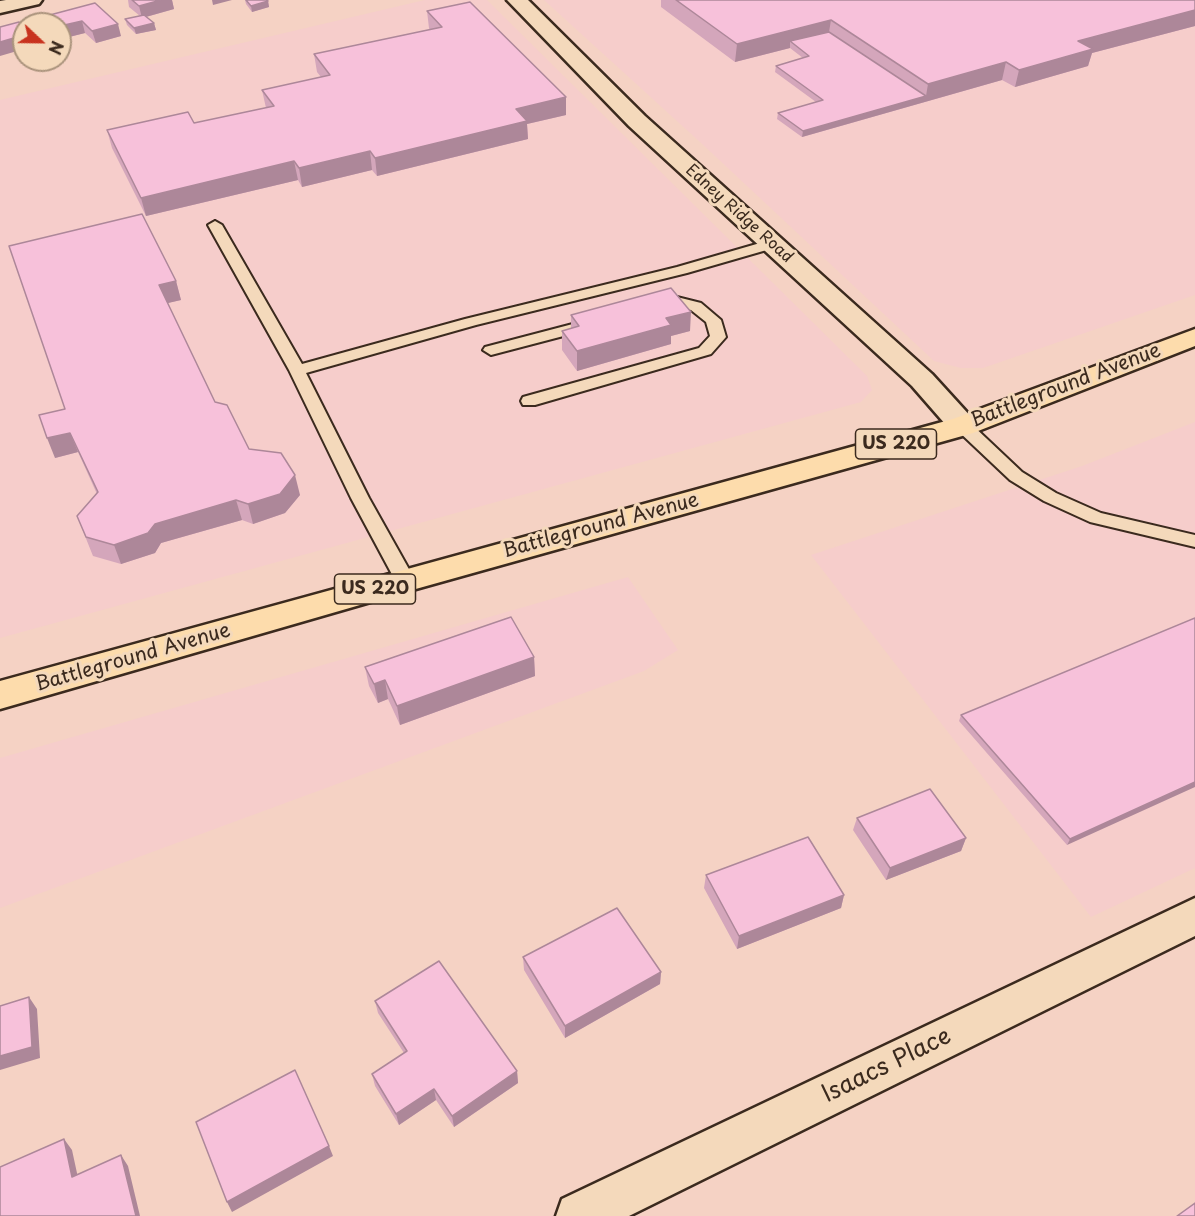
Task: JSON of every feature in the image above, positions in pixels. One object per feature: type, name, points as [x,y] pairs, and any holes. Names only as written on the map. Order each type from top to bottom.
[{"type":"main road","name":"Battleground Avenue","points":[[0,695],[405,580],[963,426],[1195,337]]},
{"type":"street","points":[[0,7],[32,0]]},
{"type":"street","name":"Edney Ridge Road","points":[[517,0],[637,121],[922,380],[963,426]]},
{"type":"street","name":"Isaacs Place","points":[[579,1216],[1195,916]]},
{"type":"lane","points":[[215,225],[297,370],[360,498],[405,580]]},
{"type":"lane","points":[[297,370],[471,322],[682,270],[772,244]]},
{"type":"lane","points":[[529,401],[705,351],[718,337],[713,320],[696,306],[677,302],[642,311]]},
{"type":"lane","points":[[491,350],[607,320]]},
{"type":"lane","points":[[963,426],[1016,476],[1050,497],[1096,518],[1195,541]]},
{"type":"shaded area","points":[[425,0],[487,0],[867,376],[872,390],[861,402],[0,638],[0,100]]},
{"type":"shaded area","points":[[544,0],[1195,0],[1195,295],[983,368],[961,368],[934,361]]},
{"type":"shaded area","points":[[1195,422],[1195,868],[1091,917],[811,555],[1082,466]]},
{"type":"shaded area","points":[[628,577],[678,650],[644,671],[0,908],[0,758]]},
{"type":"building","points":[[132,0],[161,0],[139,6]]},
{"type":"building","points":[[246,0],[266,0],[268,1],[251,6]]},
{"type":"building","points":[[676,0],[1195,0],[1195,10],[1078,41],[1093,49],[1019,70],[1006,62],[928,84],[831,20],[737,44]]},
{"type":"building","points":[[470,2],[566,97],[516,109],[527,121],[375,158],[370,151],[299,168],[294,161],[141,198],[107,130],[188,112],[194,123],[274,106],[262,90],[330,75],[314,54],[442,27],[427,11]]},
{"type":"building","points":[[95,3],[118,24],[92,31],[82,21],[72,23],[72,12],[61,12]]},
{"type":"building","points":[[144,15],[154,23],[134,28],[125,19]]},
{"type":"building","points":[[12,24],[12,38],[0,42],[0,27]]},
{"type":"building","points":[[829,32],[926,96],[803,131],[778,113],[823,100],[776,66],[809,56],[790,41]]},
{"type":"building","points":[[142,214],[176,281],[159,285],[215,402],[227,405],[249,449],[281,453],[295,475],[280,494],[248,504],[236,500],[155,524],[148,533],[114,545],[86,537],[77,516],[98,492],[70,433],[47,438],[39,415],[65,409],[9,246]]},
{"type":"building","points":[[671,288],[691,312],[666,318],[671,325],[577,351],[562,331],[579,326],[571,315]]},
{"type":"building","points":[[511,617],[534,657],[397,706],[385,680],[374,684],[365,667]]},
{"type":"building","points":[[1195,618],[1195,782],[1070,839],[961,715]]},
{"type":"building","points":[[930,789],[966,838],[890,868],[857,818]]},
{"type":"building","points":[[808,837],[844,895],[739,936],[706,875]]},
{"type":"building","points":[[617,908],[661,972],[565,1026],[523,957]]},
{"type":"building","points":[[439,961],[517,1071],[452,1116],[434,1089],[396,1114],[372,1074],[407,1051],[375,1001]]},
{"type":"building","points":[[29,997],[32,1047],[0,1056],[0,1006]]},
{"type":"building","points":[[295,1070],[329,1146],[227,1202],[196,1122]]},
{"type":"building","points":[[64,1139],[72,1177],[121,1155],[136,1216],[0,1216],[0,1167]]},
{"type":"building","points":[[1195,1203],[1195,1216],[1177,1216]]}]
